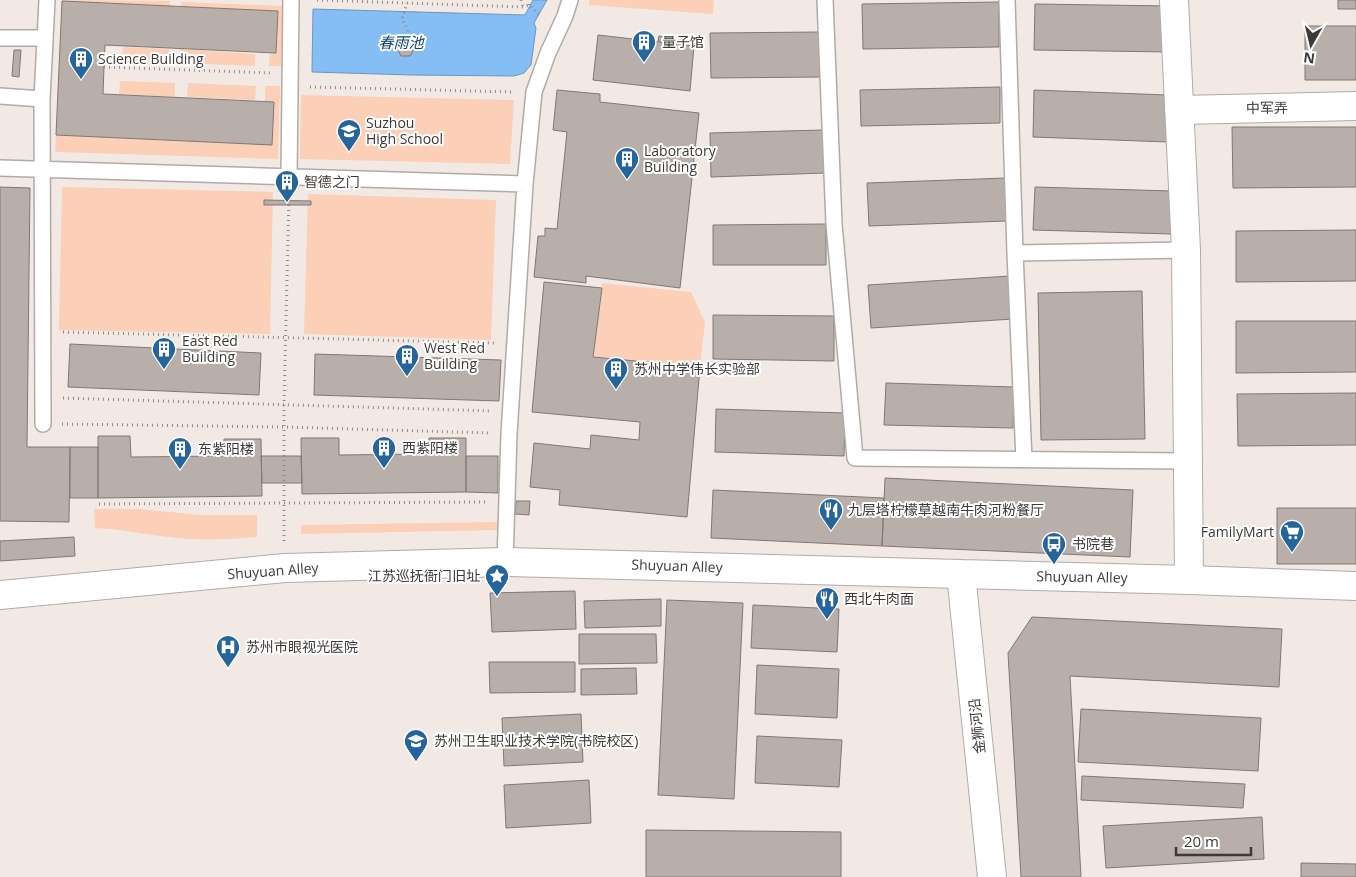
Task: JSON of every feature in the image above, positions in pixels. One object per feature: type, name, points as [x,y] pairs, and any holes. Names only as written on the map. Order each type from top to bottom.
[{"type":"main road","points":[[1174,0],[1186,250],[1189,580]]},
{"type":"main road","name":"中军弄","points":[[1179,110],[1356,106]]},
{"type":"main road","name":"Shuyuan Alley","points":[[0,595],[285,568],[505,562],[1356,586]]},
{"type":"main road","name":"金狮河沿","points":[[961,574],[992,877]]},
{"type":"lane","points":[[43,424],[42,99],[47,0]]},
{"type":"lane","points":[[289,177],[291,0]]},
{"type":"lane","points":[[505,562],[508,434],[525,184],[534,92],[570,0]]},
{"type":"lane","points":[[825,0],[834,224],[855,458],[1188,461]]},
{"type":"lane","points":[[1007,0],[1024,460]]},
{"type":"lane","points":[[0,38],[45,38]]},
{"type":"lane","points":[[0,96],[42,99]]},
{"type":"lane","points":[[0,168],[525,184]]},
{"type":"lane","points":[[1015,253],[1186,250]]},
{"type":"path","points":[[317,0],[529,6]]},
{"type":"path","points":[[521,0],[522,7]]},
{"type":"path","points":[[529,0],[529,6],[540,16]]},
{"type":"path","points":[[406,41],[408,30],[402,19],[407,3]]},
{"type":"path","points":[[104,67],[290,80],[534,92]]},
{"type":"path","points":[[285,568],[284,404],[289,177]]},
{"type":"path","points":[[43,331],[514,344]]},
{"type":"path","points":[[43,398],[510,412]]},
{"type":"path","points":[[43,424],[284,427],[508,434]]},
{"type":"path","points":[[99,504],[506,502]]},
{"type":"shaded area","points":[[589,0],[714,0],[713,14],[589,5]]},
{"type":"shaded area","points":[[62,1],[170,1],[170,6]]},
{"type":"shaded area","points":[[181,2],[283,6],[281,66],[269,66],[270,53],[276,53],[278,11],[181,6]]},
{"type":"shaded area","points":[[123,47],[169,49],[169,62],[122,61]]},
{"type":"shaded area","points":[[180,49],[255,54],[255,66],[180,63]]},
{"type":"shaded area","points":[[120,81],[175,83],[175,97],[119,94]]},
{"type":"shaded area","points":[[188,83],[256,86],[255,100],[187,97]]},
{"type":"shaded area","points":[[265,86],[280,86],[278,159],[55,152],[56,135],[272,144],[274,102],[265,101]]},
{"type":"shaded area","points":[[301,95],[514,100],[510,164],[300,159]]},
{"type":"shaded area","points":[[62,187],[273,192],[270,334],[59,330]]},
{"type":"shaded area","points":[[308,194],[496,200],[491,340],[304,334]]},
{"type":"shaded area","points":[[602,283],[691,292],[705,322],[700,367],[593,357]]},
{"type":"shaded area","points":[[94,509],[140,509],[200,515],[257,515],[257,537],[188,539],[95,528]]},
{"type":"shaded area","points":[[497,522],[497,530],[301,534],[301,525]]},
{"type":"water","name":"春雨池","points":[[533,0],[547,0],[534,23],[536,28],[531,65],[524,73],[514,76],[312,72],[313,9],[525,15]]},
{"type":"building","points":[[1338,0],[1356,0],[1356,9],[1338,9]]},
{"type":"building","name":"Science Building","points":[[62,1],[278,11],[276,53],[105,45],[104,67],[103,94],[274,102],[272,145],[56,135]]},
{"type":"building","points":[[999,2],[999,47],[863,49],[862,4]]},
{"type":"building","points":[[1035,4],[1170,6],[1170,52],[1034,50]]},
{"type":"building","points":[[1305,26],[1356,26],[1356,80],[1305,80]]},
{"type":"building","points":[[821,32],[822,77],[711,78],[710,33]]},
{"type":"building","name":"量子馆","points":[[598,35],[694,46],[690,91],[593,80]]},
{"type":"building","points":[[659,36],[687,40],[686,44],[658,41]]},
{"type":"building","points":[[402,41],[410,41],[414,49],[410,56],[401,56],[397,48]]},
{"type":"building","points":[[14,50],[21,50],[19,77],[12,76]]},
{"type":"building","points":[[1000,87],[1000,123],[861,126],[860,90]]},
{"type":"building","name":"Laboratory Building","points":[[557,90],[600,94],[600,102],[699,113],[680,288],[586,276],[586,283],[534,277],[538,236],[545,236],[545,228],[557,229],[567,132],[553,130]]},
{"type":"building","points":[[1034,90],[1168,95],[1167,142],[1033,137]]},
{"type":"building","points":[[1232,127],[1356,127],[1356,187],[1233,188]]},
{"type":"building","points":[[823,130],[825,173],[711,177],[710,133]]},
{"type":"building","points":[[1006,178],[1007,221],[869,226],[867,183]]},
{"type":"building","points":[[0,187],[30,188],[27,447],[70,447],[69,522],[0,521]]},
{"type":"building","points":[[1035,187],[1172,191],[1171,234],[1033,230]]},
{"type":"building","name":"智德之门","points":[[264,200],[311,201],[311,205],[264,205]]},
{"type":"building","points":[[826,224],[826,265],[713,265],[713,225]]},
{"type":"building","points":[[1356,230],[1356,281],[1236,282],[1236,231]]},
{"type":"building","points":[[1010,276],[1013,319],[871,328],[868,285]]},
{"type":"building","name":"苏州中学伟长实验部","points":[[544,282],[602,288],[593,357],[700,367],[687,517],[559,505],[560,490],[530,487],[534,443],[590,449],[591,435],[639,440],[640,422],[532,412]]},
{"type":"building","points":[[1142,291],[1145,439],[1041,440],[1038,293]]},
{"type":"building","points":[[713,315],[834,316],[834,361],[713,359]]},
{"type":"building","points":[[1236,321],[1356,321],[1356,372],[1236,373]]},
{"type":"building","name":"East Red Building","points":[[70,344],[261,353],[259,395],[68,387]]},
{"type":"building","name":"West Red Building","points":[[315,354],[501,360],[499,401],[314,395]]},
{"type":"building","points":[[886,383],[1014,387],[1013,428],[884,425]]},
{"type":"building","points":[[1356,393],[1356,445],[1238,446],[1237,394]]},
{"type":"building","points":[[716,409],[845,413],[844,456],[715,452]]},
{"type":"building","name":"东紫阳楼","points":[[98,436],[130,436],[131,457],[224,456],[224,439],[261,439],[262,496],[98,498]]},
{"type":"building","name":"西紫阳楼","points":[[301,438],[339,438],[339,455],[429,454],[429,438],[466,438],[466,492],[302,494]]},
{"type":"building","points":[[70,447],[98,447],[98,498],[70,498]]},
{"type":"building","points":[[261,456],[301,456],[302,483],[262,483]]},
{"type":"building","points":[[466,456],[498,456],[498,493],[466,492]]},
{"type":"building","points":[[885,478],[1133,490],[1130,557],[882,546]]},
{"type":"building","points":[[713,490],[884,498],[882,546],[711,538]]},
{"type":"building","points":[[516,501],[530,501],[529,515],[515,514]]},
{"type":"building","points":[[1277,508],[1356,508],[1356,564],[1277,564]]},
{"type":"building","points":[[74,537],[75,556],[0,561],[0,541]]},
{"type":"building","points":[[575,591],[576,629],[492,632],[490,593]]},
{"type":"building","points":[[661,599],[661,626],[585,628],[584,601]]},
{"type":"building","points":[[667,600],[743,603],[734,799],[658,795]]},
{"type":"building","points":[[753,605],[839,609],[837,652],[751,648]]},
{"type":"building","points":[[1032,617],[1282,629],[1279,687],[1070,676],[1081,877],[1021,877],[1008,653]]},
{"type":"building","points":[[579,634],[656,634],[657,663],[579,664]]},
{"type":"building","points":[[489,662],[575,662],[575,692],[490,693]]},
{"type":"building","points":[[757,665],[839,669],[837,718],[755,714]]},
{"type":"building","points":[[636,668],[637,694],[581,695],[581,669]]},
{"type":"building","points":[[1081,709],[1261,718],[1258,771],[1078,762]]},
{"type":"building","points":[[581,714],[583,762],[504,766],[502,718]]},
{"type":"building","points":[[757,736],[842,740],[839,787],[755,783]]},
{"type":"building","points":[[1082,776],[1245,784],[1243,808],[1081,800]]},
{"type":"building","points":[[589,780],[591,823],[506,828],[504,785]]},
{"type":"building","points":[[1262,817],[1264,859],[1106,868],[1103,826]]},
{"type":"building","points":[[646,830],[841,832],[841,877],[646,877]]},
{"type":"building","points":[[1301,863],[1356,864],[1356,877],[1301,877]]},
{"type":"place","name":"量子馆","points":[[644,63]]},
{"type":"place","name":"Science Building","points":[[81,80]]},
{"type":"place","name":"Suzhou High School","points":[[349,152]]},
{"type":"place","name":"Laboratory Building","points":[[627,180]]},
{"type":"place","name":"智德之门","points":[[287,203]]},
{"type":"place","name":"East Red Building","points":[[164,370]]},
{"type":"place","name":"West Red Building","points":[[407,377]]},
{"type":"place","name":"苏州中学伟长实验部","points":[[616,390]]},
{"type":"place","name":"西紫阳楼","points":[[384,469]]},
{"type":"place","name":"东紫阳楼","points":[[180,470]]},
{"type":"place","name":"九层塔柠檬草越南牛肉河粉餐厅","points":[[831,531]]},
{"type":"place","name":"FamilyMart","points":[[1292,553]]},
{"type":"place","name":"书院巷","points":[[1054,565]]},
{"type":"place","name":"江苏巡抚衙门旧址","points":[[497,597]]},
{"type":"place","name":"西北牛肉面","points":[[827,620]]},
{"type":"place","name":"苏州市眼视光医院","points":[[228,668]]},
{"type":"place","name":"苏州卫生职业技术学院(书院校区)","points":[[416,762]]}]
